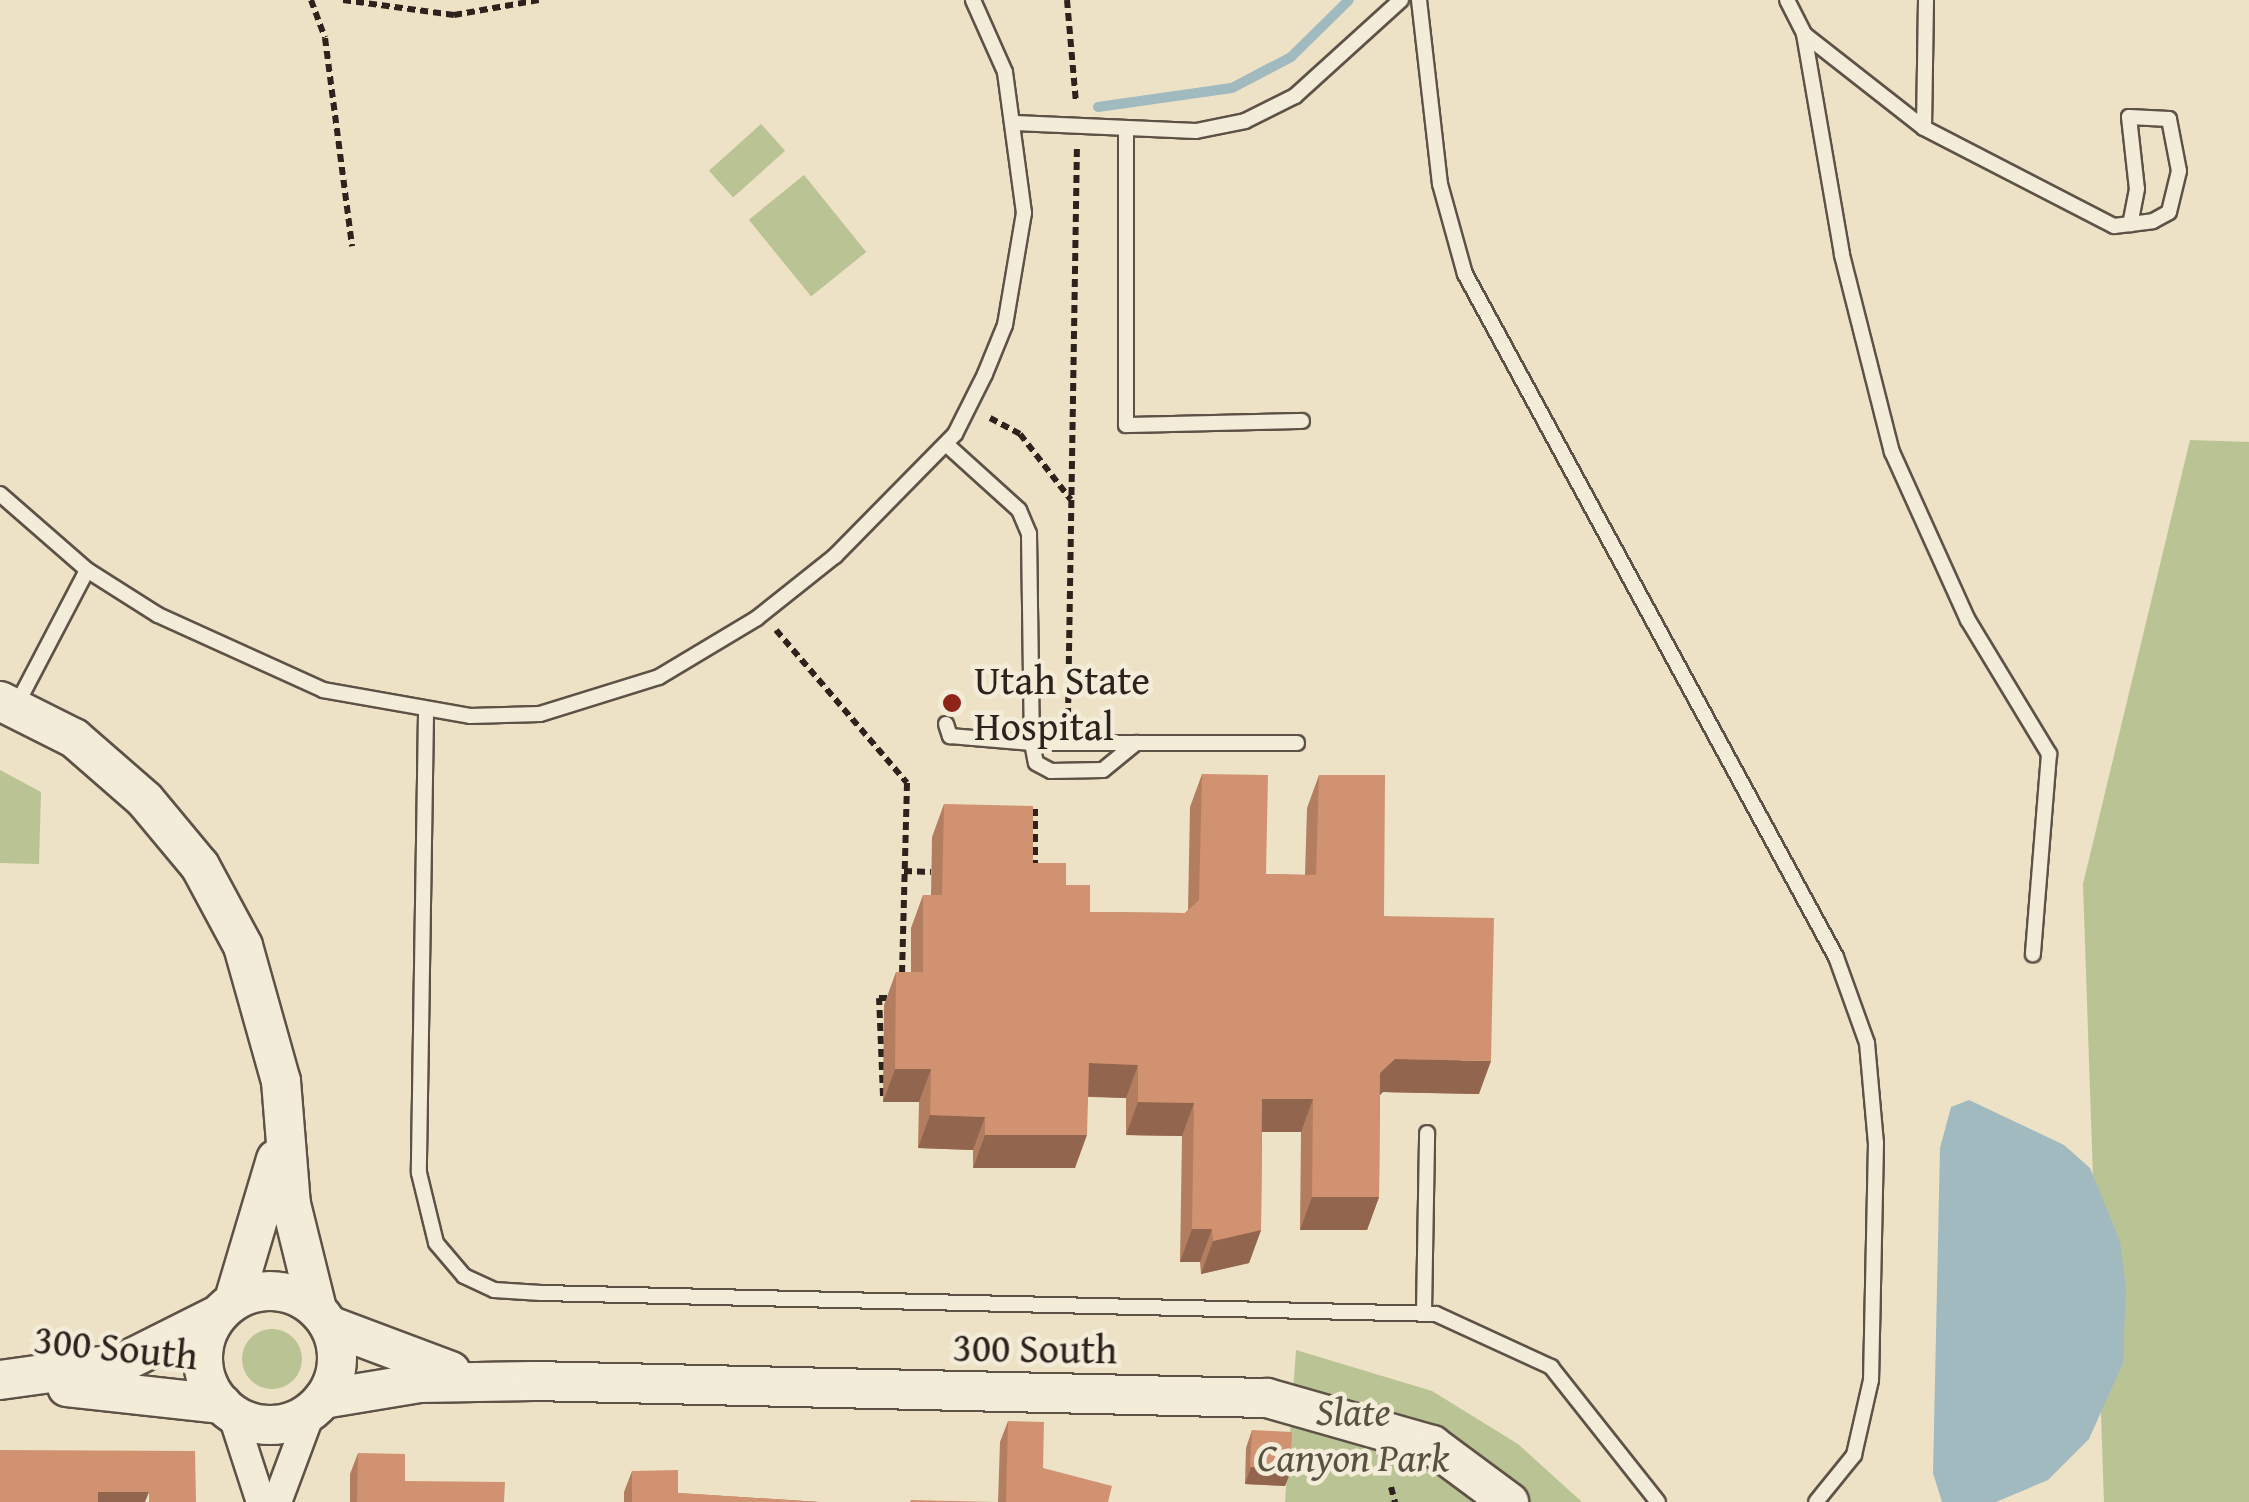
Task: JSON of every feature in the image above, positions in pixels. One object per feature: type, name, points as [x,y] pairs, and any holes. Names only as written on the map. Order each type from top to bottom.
[{"type":"street","points":[[8,704],[74,738],[145,800],[200,866],[243,946],[283,1104],[292,1204],[337,1370],[317,1405],[277,1502]]},
{"type":"street","points":[[261,1502],[227,1409],[202,1356],[261,1232],[283,1104]]},
{"type":"street","points":[[226,1308],[277,1290],[324,1318]]},
{"type":"street","name":"300 South","points":[[0,1380],[122,1363],[226,1308]]},
{"type":"street","name":"300 South","points":[[324,1318],[432,1368],[533,1381]]},
{"type":"street","name":"300 South","points":[[0,1380],[227,1409]]},
{"type":"street","name":"300 South","points":[[317,1405],[420,1383],[533,1381],[1267,1398],[1432,1445],[1509,1502]]},
{"type":"street","points":[[227,1409],[275,1425],[317,1405]]},
{"type":"lane","points":[[0,494],[88,570],[245,661],[426,714],[540,714],[600,700],[658,678],[764,613],[946,444],[1009,306],[1024,213],[1015,122],[973,0]]},
{"type":"lane","points":[[1015,122],[1126,130],[1245,121],[1295,96],[1402,0]]},
{"type":"lane","points":[[1419,0],[1443,199],[1465,274],[1836,958],[1866,1043],[1876,1143],[1871,1380],[1854,1455],[1816,1502]]},
{"type":"lane","points":[[1788,0],[1804,34],[1842,254],[1892,452],[1968,620],[2049,754],[2033,954]]},
{"type":"lane","points":[[1924,128],[1926,0]]},
{"type":"lane","points":[[1804,34],[1924,128],[2035,190],[2114,226],[2130,224],[2169,212],[2177,192],[2169,119],[2149,113],[2129,117],[2137,189],[2130,224]]},
{"type":"lane","points":[[1126,130],[1126,425],[1302,421]]},
{"type":"lane","points":[[946,444],[1020,510],[1029,534],[1032,742],[1036,764],[1079,772],[1104,770],[1136,742]]},
{"type":"lane","points":[[8,704],[88,570]]},
{"type":"lane","points":[[426,714],[419,1173],[436,1243],[464,1276],[494,1290],[540,1293],[1424,1312],[1477,1325],[1551,1368],[1658,1502]]},
{"type":"lane","points":[[946,724],[950,736],[1032,742],[1297,742]]},
{"type":"lane","points":[[1424,1312],[1427,1133]]},
{"type":"path","points":[[311,0],[326,38],[352,246]]},
{"type":"path","points":[[343,0],[454,15],[539,0]]},
{"type":"path","points":[[1067,0],[1077,108]]},
{"type":"path","points":[[1068,716],[1077,138]]},
{"type":"path","points":[[990,418],[1020,434],[1072,500]]},
{"type":"path","points":[[764,613],[907,783],[902,998],[879,998],[884,1096]]},
{"type":"path","points":[[1034,879],[1036,810]]},
{"type":"path","points":[[904,871],[931,872]]},
{"type":"path","points":[[1392,1487],[1395,1502]]},
{"type":"green space","points":[[761,124],[785,151],[733,198],[709,171]]},
{"type":"green space","points":[[804,175],[866,252],[811,297],[749,220]]},
{"type":"green space","points":[[2190,440],[2249,442],[2249,1502],[2104,1502],[2083,884]]},
{"type":"green space","points":[[0,770],[41,792],[39,864],[0,863]]},
{"type":"green space","points":[[272,1329],[293,1338],[302,1359],[293,1380],[272,1389],[251,1380],[242,1359],[251,1338]]},
{"type":"green space","name":"Slate Canyon Park","points":[[1296,1350],[1432,1391],[1518,1444],[1582,1502],[1285,1502]]},
{"type":"water","points":[[1969,1100],[2064,1145],[2090,1168],[2120,1241],[2126,1288],[2123,1363],[2089,1439],[2048,1480],[1996,1502],[1942,1502],[1933,1473],[1940,1148],[1951,1107]]},
{"type":"building","points":[[1202,774],[1268,775],[1266,874],[1316,875],[1319,775],[1385,775],[1384,916],[1494,918],[1491,1061],[1395,1059],[1380,1073],[1379,1197],[1312,1197],[1313,1099],[1262,1099],[1261,1230],[1213,1241],[1212,1229],[1192,1229],[1194,1103],[1138,1102],[1138,1065],[1089,1063],[1087,1135],[985,1135],[985,1117],[930,1115],[931,1069],[895,1069],[896,972],[923,972],[923,895],[942,895],[944,804],[1033,806],[1033,863],[1066,863],[1066,885],[1090,885],[1090,912],[1185,913],[1199,900]]},
{"type":"building","points":[[1008,1421],[1044,1422],[1043,1468],[1112,1486],[1108,1502],[1006,1502]]},
{"type":"building","points":[[1252,1430],[1292,1432],[1290,1469],[1250,1467]]},
{"type":"building","points":[[0,1450],[195,1451],[196,1502],[149,1502],[149,1492],[98,1492],[98,1502],[0,1502]]},
{"type":"building","points":[[358,1453],[405,1454],[405,1481],[505,1482],[504,1502],[357,1502]]},
{"type":"building","points":[[678,1470],[678,1493],[820,1502],[632,1502],[632,1471]]},
{"type":"building","points":[[911,1500],[997,1502],[910,1502]]},
{"type":"waterway","points":[[1098,107],[1232,88],[1291,57],[1349,0]]},
{"type":"place","name":"Utah State Hospital","points":[[952,703]]}]
